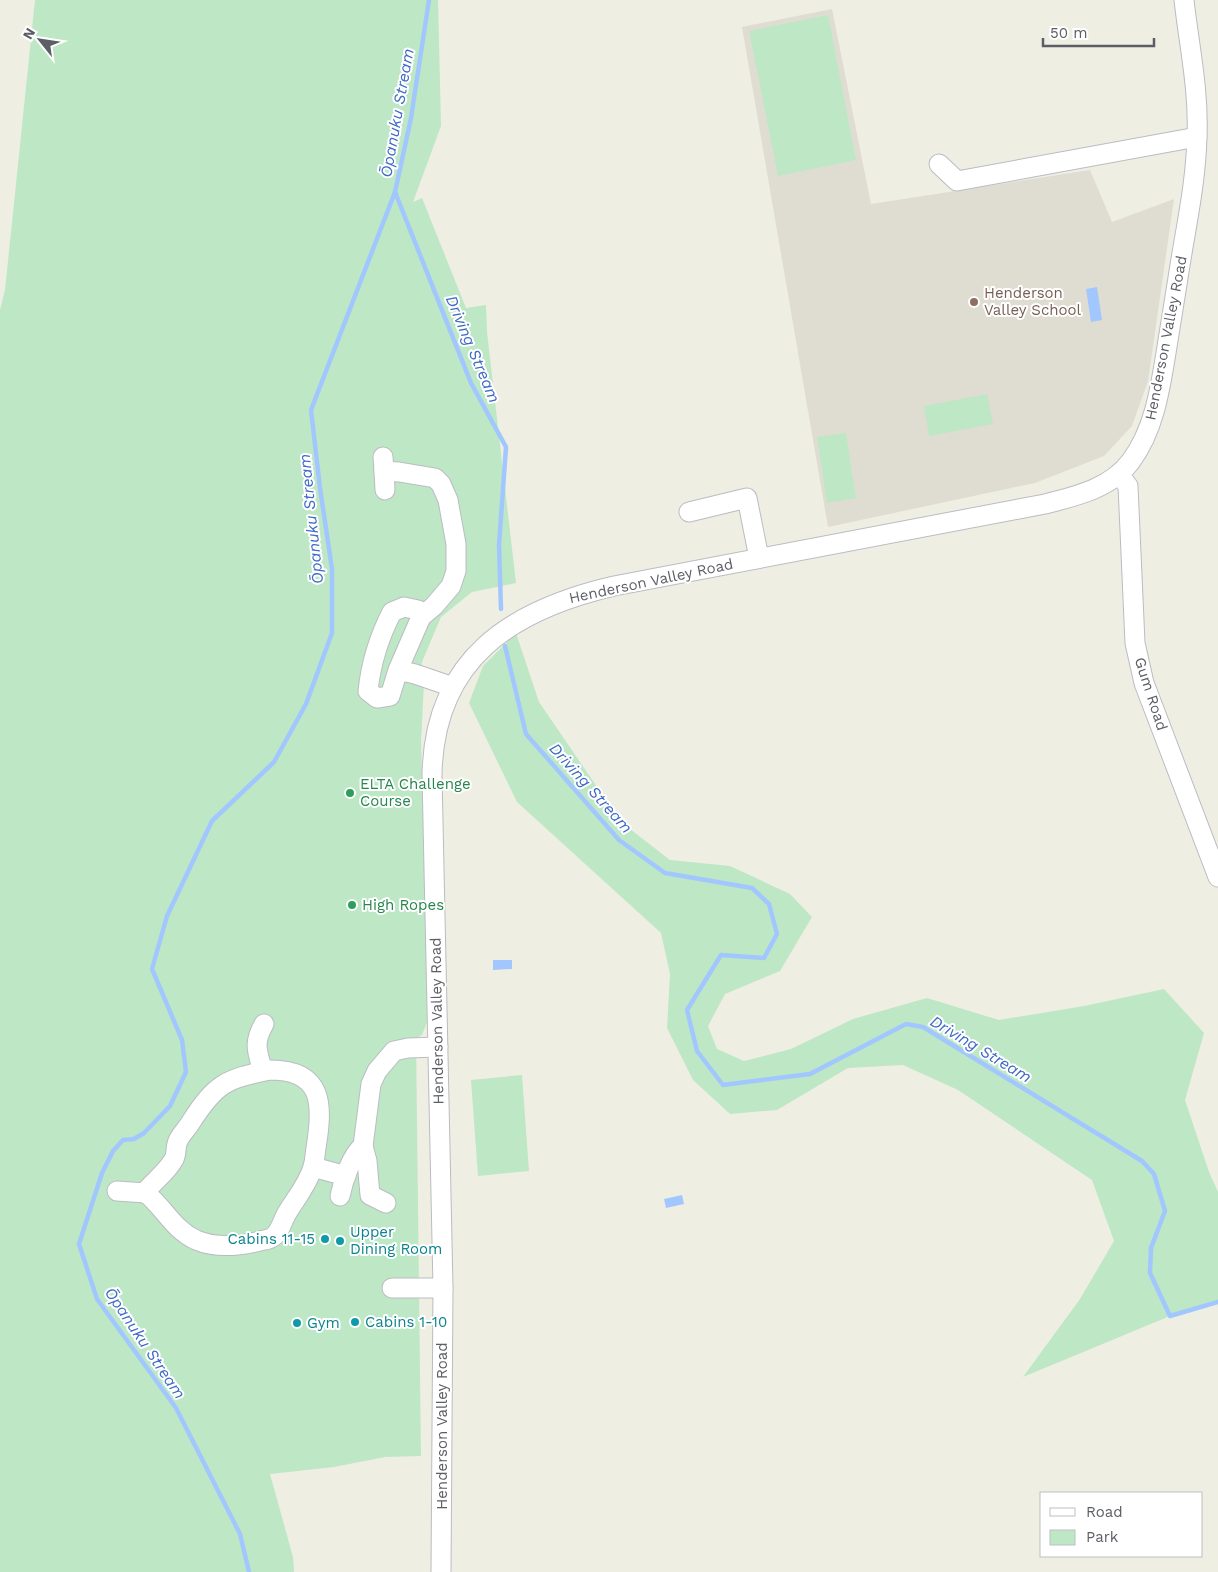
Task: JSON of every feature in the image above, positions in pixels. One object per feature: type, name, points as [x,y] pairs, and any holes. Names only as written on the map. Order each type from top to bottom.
[{"type":"street","name":"Henderson Valley Road","points":[[441,1572],[443,1288],[432,796],[433,754],[443,711],[453,687],[462,672],[490,642],[529,615],[570,597],[614,586],[1045,504],[1092,490],[1119,474],[1141,446],[1155,410],[1162,378],[1194,180],[1197,137],[1196,92],[1184,0]]},
{"type":"street","points":[[939,164],[956,181],[1197,137]]},
{"type":"street","points":[[385,490],[384,464],[399,472],[435,478],[441,484],[448,500],[456,544],[456,571],[451,586],[434,606],[421,617],[398,670],[390,696],[377,698],[368,691],[374,655],[382,631],[392,612],[404,608],[418,610],[421,617]]},
{"type":"street","name":"Gum Road","points":[[1119,474],[1128,486],[1135,642],[1139,663],[1144,683],[1218,877]]},
{"type":"street","points":[[689,512],[747,498],[758,558]]},
{"type":"street","points":[[398,670],[453,687]]},
{"type":"street","points":[[263,1071],[257,1049],[258,1034],[264,1024]]},
{"type":"street","points":[[386,1203],[370,1195],[367,1161],[363,1146],[371,1084],[377,1071],[394,1052],[408,1048],[438,1047]]},
{"type":"street","points":[[117,1191],[146,1192],[157,1202],[162,1212],[174,1224],[192,1237],[208,1243],[236,1246],[271,1238],[278,1231],[286,1214],[300,1194],[313,1167],[319,1118],[318,1102],[314,1088],[303,1076],[280,1070],[263,1071],[240,1076],[225,1082],[214,1092],[180,1138],[175,1150],[174,1159],[160,1178],[146,1192]]},
{"type":"street","points":[[340,1196],[353,1179],[355,1154],[363,1146]]},
{"type":"street","points":[[313,1167],[353,1179]]},
{"type":"street","points":[[300,1194],[301,1213]]},
{"type":"street","points":[[392,1288],[443,1288]]},
{"type":"shaded area","name":"Henderson Valley School","points":[[832,9],[871,204],[1090,170],[1112,222],[1174,199],[1148,381],[1132,426],[1104,456],[1035,483],[828,527],[742,27]]},
{"type":"green space","points":[[35,0],[438,0],[441,126],[413,202],[422,198],[466,308],[486,305],[487,332],[516,583],[472,592],[441,617],[422,662],[418,681],[424,683],[421,741],[429,1017],[422,1035],[416,1038],[421,1456],[385,1457],[334,1467],[270,1474],[293,1557],[294,1572],[0,1572],[0,310],[5,290]]},
{"type":"green space","points":[[828,15],[856,160],[778,176],[749,31]]},
{"type":"green space","points":[[987,394],[993,424],[929,436],[924,406]]},
{"type":"green space","points":[[846,433],[856,498],[827,503],[817,437]]},
{"type":"green space","points":[[516,633],[539,702],[621,822],[670,860],[730,866],[790,894],[812,917],[780,971],[725,994],[708,1026],[717,1049],[744,1061],[791,1049],[853,1019],[927,998],[999,1020],[1084,1006],[1164,989],[1204,1033],[1185,1100],[1209,1172],[1218,1192],[1218,1302],[1170,1316],[1023,1377],[1080,1299],[1114,1241],[1092,1180],[958,1090],[903,1065],[848,1068],[777,1110],[730,1114],[693,1080],[667,1028],[670,974],[661,933],[517,802],[469,703],[483,666]]},
{"type":"green space","points":[[522,1075],[529,1171],[478,1176],[471,1080]]},
{"type":"water","points":[[1097,287],[1102,320],[1091,322],[1086,289]]},
{"type":"water","points":[[493,960],[512,960],[512,969],[493,970]]},
{"type":"water","points":[[682,1195],[684,1204],[666,1208],[664,1199]]},
{"type":"waterway","name":"Ōpanuku Stream","points":[[249,1572],[240,1534],[176,1408],[97,1299],[79,1244],[102,1173],[113,1151],[123,1140],[134,1139],[144,1133],[170,1106],[186,1072],[182,1040],[152,969],[167,916],[212,821],[274,762],[306,704],[332,633],[332,569],[311,410],[395,192],[411,118],[429,0]]},
{"type":"waterway","name":"Driving Stream","points":[[395,192],[471,383],[506,447],[499,545],[501,609]]},
{"type":"waterway","name":"Driving Stream","points":[[505,646],[526,734],[619,840],[665,873],[752,888],[769,904],[777,934],[764,958],[721,955],[687,1010],[697,1051],[723,1085],[810,1074],[906,1024],[923,1027],[1142,1161],[1154,1174],[1165,1211],[1151,1248],[1150,1273],[1170,1316],[1218,1302]]},
{"type":"place","name":"Henderson Valley School","points":[[974,302]]},
{"type":"place","name":"ELTA Challenge Course","points":[[350,793]]},
{"type":"place","name":"High Ropes","points":[[352,905]]},
{"type":"place","name":"Cabins 11-15","points":[[325,1239]]},
{"type":"place","name":"Upper Dining Room","points":[[340,1241]]},
{"type":"place","name":"Cabins 1-10","points":[[355,1322]]},
{"type":"place","name":"Gym","points":[[297,1323]]}]
